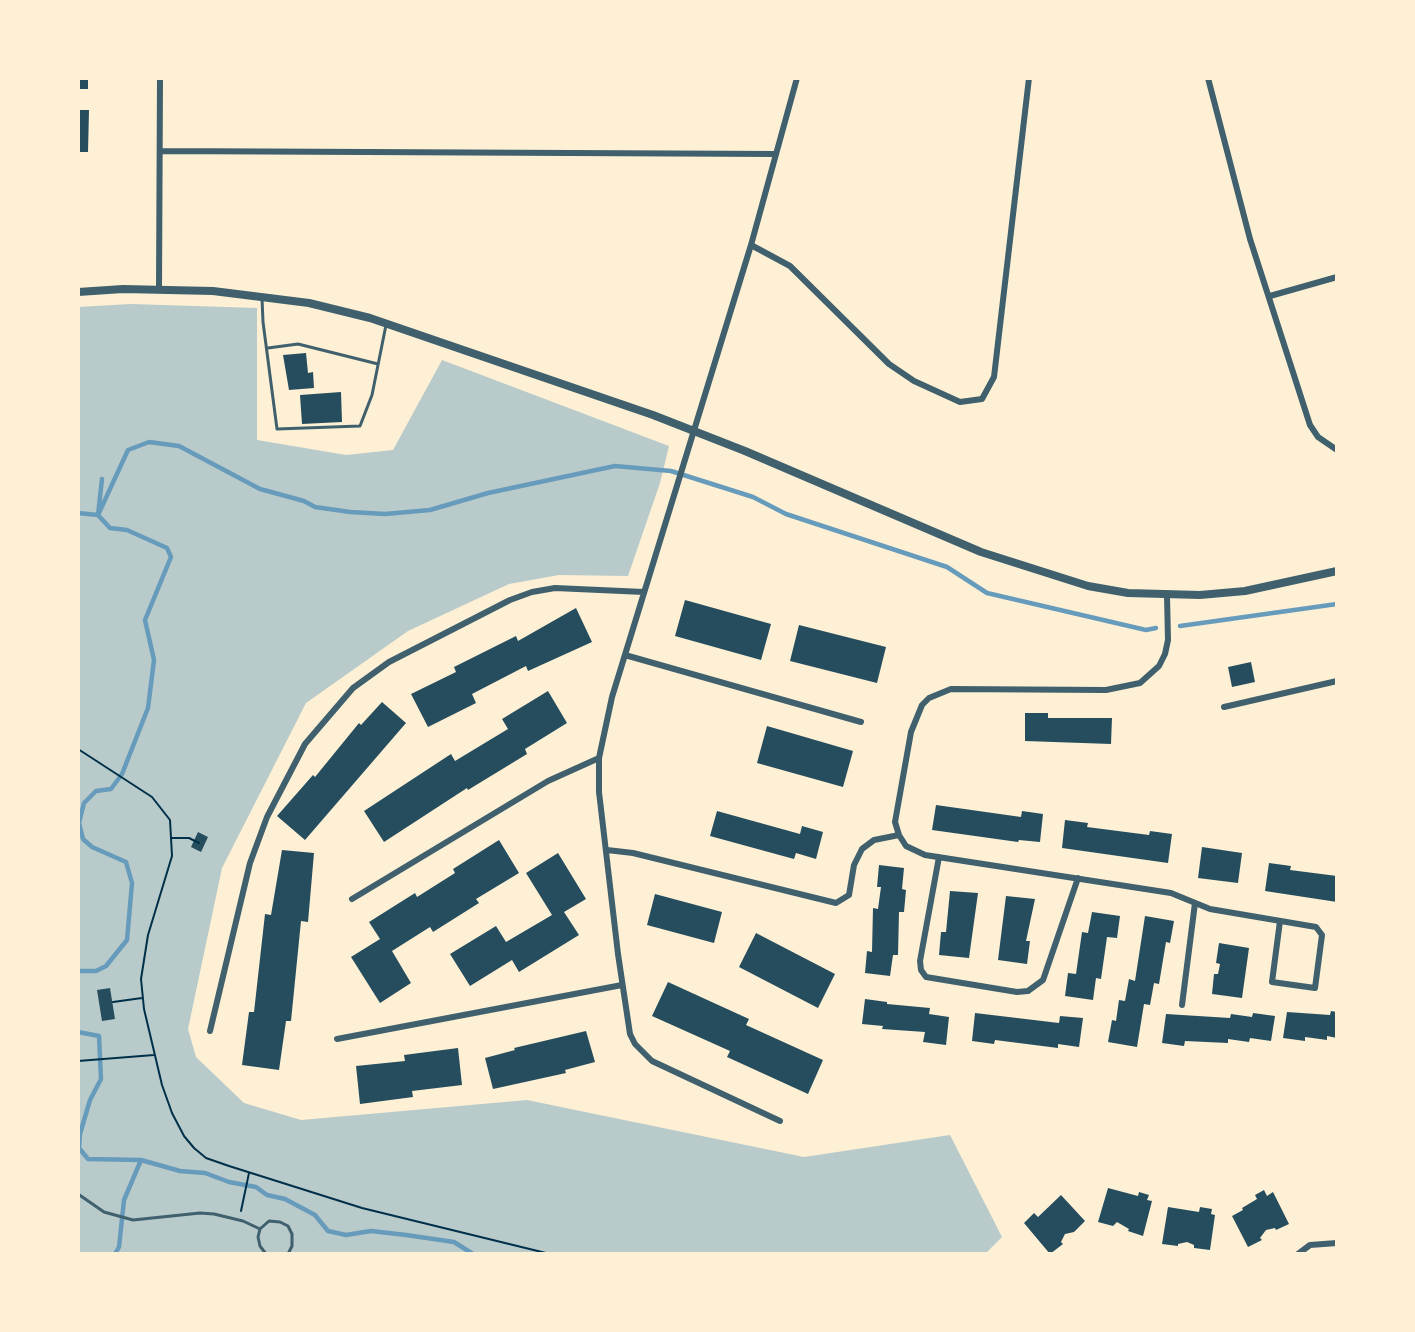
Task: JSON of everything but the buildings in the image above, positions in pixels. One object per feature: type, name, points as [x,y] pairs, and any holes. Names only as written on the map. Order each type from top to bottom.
[{"type":"street","points":[[159,289],[160,78]]},
{"type":"street","points":[[780,1122],[652,1061],[644,1055],[630,1034],[599,792],[599,759],[610,706],[751,245],[797,78]]},
{"type":"street","points":[[751,245],[790,266],[890,364],[914,381],[960,402],[982,399],[994,377],[1029,78]]},
{"type":"street","points":[[1208,78],[1250,238],[1310,425],[1318,437],[1337,450]]},
{"type":"street","points":[[160,151],[776,154]]},
{"type":"street","points":[[1270,296],[1337,277]]},
{"type":"street","points":[[78,292],[159,289],[262,296],[309,303],[386,324],[694,432],[981,552],[1034,571],[1088,586],[1167,596],[1245,591],[1337,571]]},
{"type":"street","points":[[210,1031],[250,863],[267,817],[305,744],[353,688],[389,662],[510,600],[532,592],[555,588],[644,592]]},
{"type":"street","points":[[1167,596],[1168,640],[1165,654],[1154,671],[1140,682],[1106,690],[951,688],[929,698],[918,712],[911,732],[895,822],[899,835],[912,850],[939,857],[1172,893],[1222,912],[1280,921],[1316,927],[1322,935],[1316,988],[1272,982],[1280,921]]},
{"type":"street","points":[[625,655],[861,722]]},
{"type":"street","points":[[1224,707],[1337,681]]},
{"type":"street","points":[[352,898],[548,781],[599,759]]},
{"type":"street","points":[[607,850],[633,853],[836,903],[849,895],[854,865],[862,849],[874,840],[899,835]]},
{"type":"street","points":[[939,857],[920,962],[921,970],[926,977],[1017,992],[1028,991],[1043,980],[1078,878]]},
{"type":"street","points":[[1182,1005],[1195,903]]},
{"type":"street","points":[[337,1039],[622,985]]},
{"type":"street","points":[[1298,1254],[1310,1245],[1337,1243]]},
{"type":"lane","points":[[262,296],[263,322],[277,429],[360,426],[372,395],[386,324]]},
{"type":"lane","points":[[268,348],[298,344],[378,364]]},
{"type":"lane","points":[[78,1194],[104,1212],[133,1220],[200,1213],[238,1220],[260,1229]]},
{"type":"lane","points":[[266,1254],[260,1246],[260,1229],[269,1221],[280,1222],[288,1226],[292,1234],[292,1246],[288,1254]]},
{"type":"path","points":[[78,749],[152,796],[170,820],[172,838],[169,870],[144,954],[143,998],[154,1055],[172,1113],[184,1136],[206,1158],[249,1172],[362,1208],[550,1254]]},
{"type":"path","points":[[172,838],[189,838],[199,843]]},
{"type":"path","points":[[112,1002],[143,998]]},
{"type":"path","points":[[78,1061],[154,1055]]},
{"type":"path","points":[[238,1220],[249,1172]]},
{"type":"shaded area","points":[[131,304],[257,308],[257,440],[346,455],[393,450],[442,360],[669,446],[660,483],[628,576],[559,575],[509,584],[408,631],[306,703],[222,868],[188,1029],[196,1057],[244,1103],[301,1120],[527,1100],[804,1157],[950,1135],[1002,1237],[985,1254],[78,1254],[78,307]]},
{"type":"waterway","points":[[78,971],[96,971],[106,966],[127,940],[132,883],[126,862],[92,847],[83,839],[79,823],[84,803],[96,791],[111,789],[122,774],[148,708],[154,660],[145,620],[171,557],[167,548],[127,530],[110,528],[98,515],[128,450],[149,442],[179,446],[260,489],[304,501],[315,507],[385,514],[430,510],[488,493],[615,466],[671,471],[753,497],[786,514],[947,567],[987,593],[1146,630],[1156,628]]},
{"type":"waterway","points":[[78,513],[98,515],[102,479]]},
{"type":"waterway","points":[[1180,626],[1337,604]]},
{"type":"waterway","points":[[78,1032],[99,1036],[101,1079],[90,1100],[80,1134],[79,1148],[88,1159],[141,1160],[180,1171],[205,1173],[229,1182],[256,1187],[267,1195],[285,1199],[315,1215],[328,1231],[346,1235],[371,1231],[454,1242],[473,1254]]},
{"type":"waterway","points":[[115,1254],[119,1247],[124,1200],[141,1160]]}]
